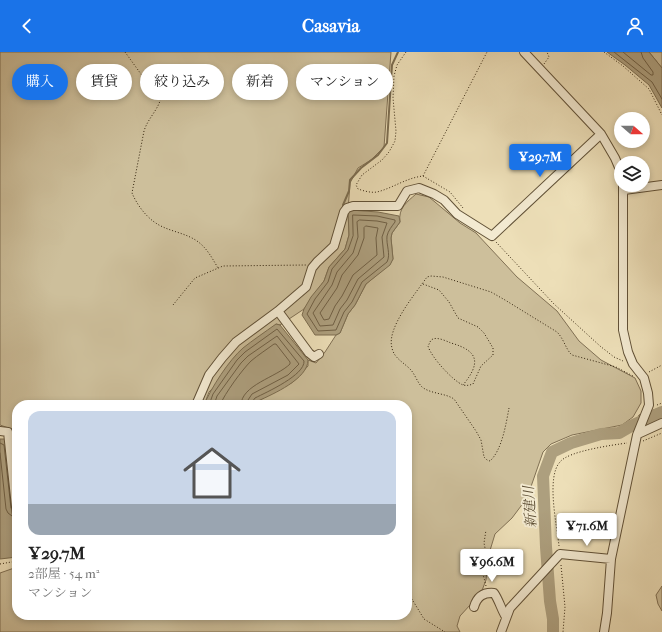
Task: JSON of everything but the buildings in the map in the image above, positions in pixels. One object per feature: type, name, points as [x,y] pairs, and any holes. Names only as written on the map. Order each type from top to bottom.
[{"type":"street","points":[[524,52],[540,71],[601,134],[614,156]]},
{"type":"street","points":[[198,400],[209,375],[236,342],[278,311],[306,287],[314,265],[334,246],[344,212],[347,208],[353,206],[398,206],[407,191],[419,188],[444,200],[457,214],[492,236],[601,134]]},
{"type":"street","points":[[650,186],[662,185]]},
{"type":"street","points":[[604,632],[611,559],[635,444],[648,405],[648,393],[644,378],[638,376],[628,352],[623,330],[624,192]]},
{"type":"street","points":[[278,311],[309,353],[314,357],[319,354]]},
{"type":"street","points":[[639,432],[662,423]]},
{"type":"street","points":[[0,431],[8,432],[12,469]]},
{"type":"street","points":[[501,632],[510,608],[560,554],[611,559]]},
{"type":"street","points":[[474,607],[481,595],[487,592],[494,593],[499,599],[501,608],[506,617]]},
{"type":"path","points":[[125,52],[146,81],[161,97],[160,104],[147,122],[144,131],[132,194],[146,214],[157,224],[196,241],[205,248],[218,268]]},
{"type":"path","points":[[406,52],[397,65],[394,76],[393,98],[396,132],[395,141],[389,152],[382,160],[362,175],[356,185],[358,189],[376,192],[404,181],[423,176],[450,192],[466,210]]},
{"type":"path","points":[[423,176],[487,52]]},
{"type":"path","points":[[540,71],[549,57],[547,52]]},
{"type":"path","points":[[604,52],[623,66],[649,89],[662,115]]},
{"type":"path","points":[[492,236],[554,304],[600,346],[614,357],[633,364]]},
{"type":"path","points":[[173,305],[195,278],[223,266],[314,265]]},
{"type":"path","points":[[510,408],[499,446],[494,457],[490,461],[487,460],[484,456],[481,440],[454,399],[423,387],[408,368],[396,357],[391,344],[394,330],[400,315],[427,277],[443,277],[491,292],[557,332],[562,338],[568,352],[572,355],[616,367],[638,376],[662,365]]},
{"type":"path","points":[[423,283],[439,290],[449,302],[458,318],[478,327],[484,333],[493,348],[493,355],[481,366],[473,384],[468,386],[463,385],[456,381],[433,356],[428,346],[431,340],[434,338],[461,345],[468,348],[473,353],[475,364],[469,378],[463,385]]},
{"type":"path","points":[[563,632],[565,607],[553,488],[554,473],[560,461],[570,455],[614,445],[630,443],[635,444],[662,433]]},
{"type":"path","points":[[486,530],[484,543],[486,553],[483,574],[487,592]]},
{"type":"path","points":[[0,564],[12,562]]},
{"type":"path","points":[[412,599],[424,619],[445,632]]},
{"type":"shaded area","points":[[0,52],[391,52],[390,64],[296,64],[296,100],[387,100],[384,147],[371,160],[358,168],[350,183],[348,211],[349,235],[345,249],[329,267],[324,281],[304,309],[280,325],[276,324],[209,392],[206,400],[12,400],[12,429],[0,425]]},
{"type":"shaded area","points":[[649,52],[662,52],[662,68]]},
{"type":"shaded area","points":[[416,194],[429,197],[460,223],[476,233],[517,277],[557,311],[579,341],[601,360],[635,378],[641,391],[641,403],[633,417],[622,425],[572,435],[551,444],[543,452],[527,498],[512,518],[495,534],[488,557],[486,580],[481,593],[460,616],[457,626],[460,632],[0,632],[0,573],[12,569],[12,620],[412,620],[412,400],[260,400],[293,382],[308,366],[308,360],[316,363],[336,335],[340,333],[348,314],[355,305],[366,284],[390,264],[393,259],[392,233],[400,222],[400,213],[406,203]]},
{"type":"shaded area","points":[[662,586],[662,611],[658,604],[656,595]]},
{"type":"water","points":[[607,52],[649,52],[662,68],[662,108],[649,85]]},
{"type":"water","points":[[348,211],[378,212],[399,216],[400,222],[392,233],[391,238],[393,259],[390,265],[366,284],[355,305],[348,314],[340,333],[336,335],[315,335],[302,315],[311,297],[324,281],[329,267],[345,249],[349,235]]},
{"type":"water","points":[[276,324],[280,325],[308,360],[306,367],[302,373],[289,385],[260,400],[206,400],[221,375],[232,360],[247,345]]},
{"type":"water","points":[[662,407],[662,419],[634,428],[639,415]]},
{"type":"water","points":[[0,439],[7,439],[12,482],[12,558],[0,559]]},
{"type":"waterway","points":[[344,207],[343,205],[349,191],[350,180],[361,168],[378,155],[387,143],[392,65],[398,52]]},
{"type":"waterway","name":"新建川","points":[[553,632],[546,547],[543,476],[552,452],[571,443],[601,434],[619,433],[662,412]]}]
